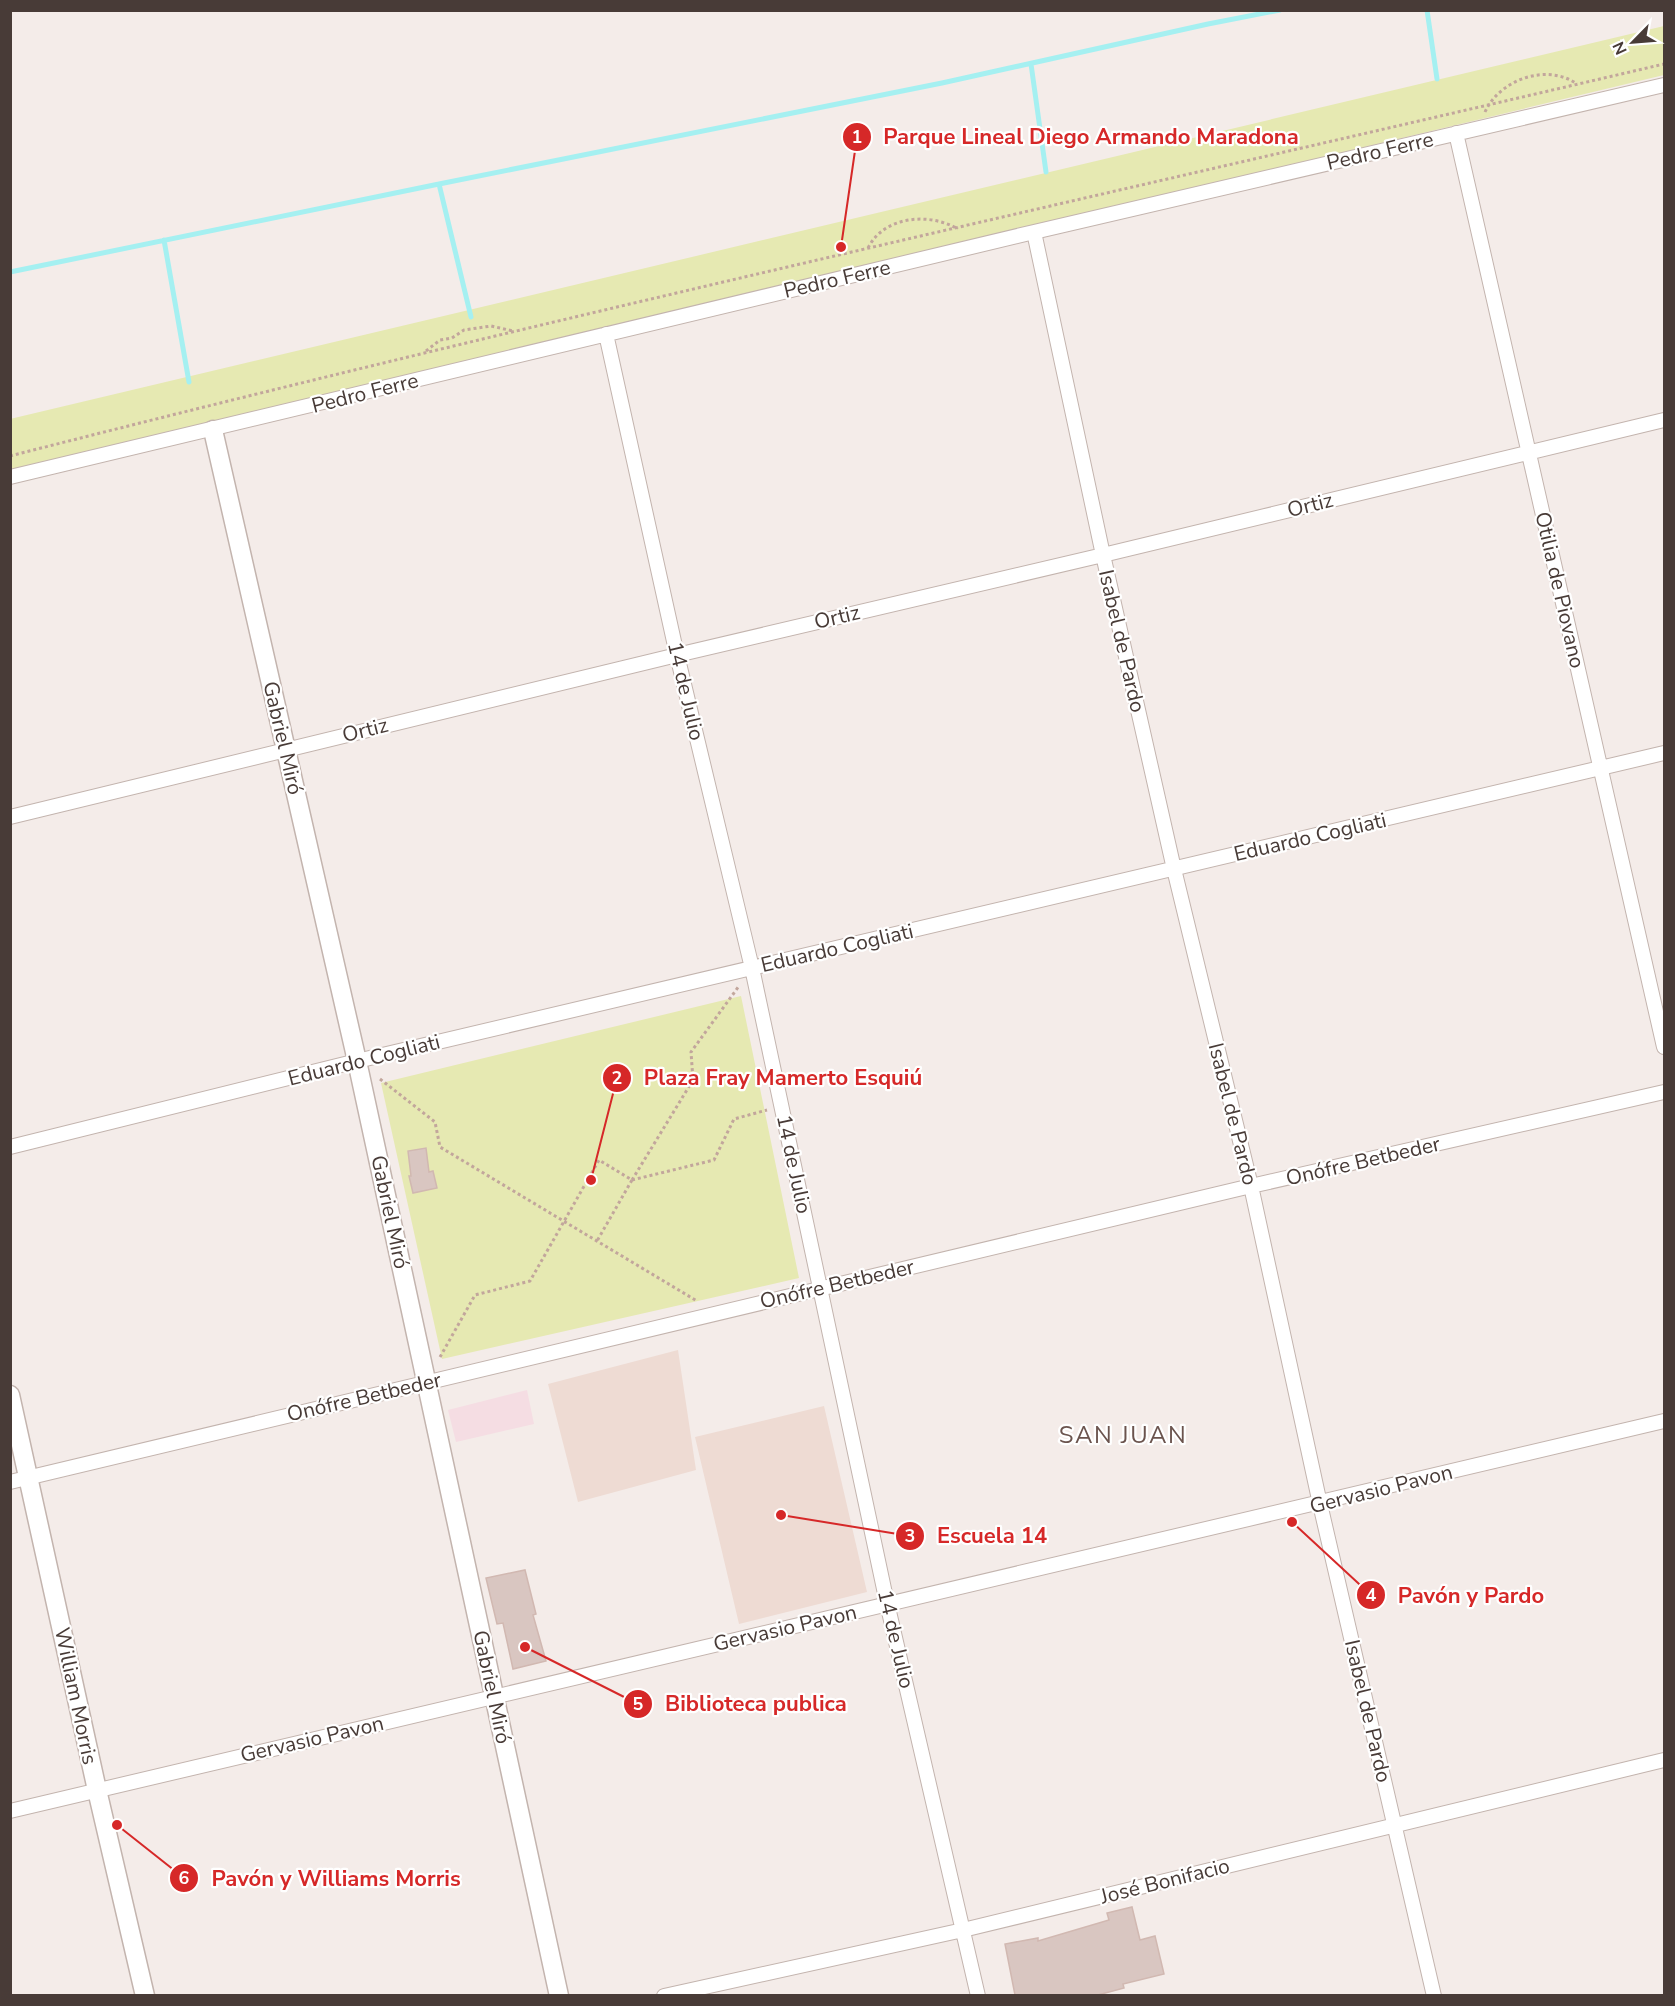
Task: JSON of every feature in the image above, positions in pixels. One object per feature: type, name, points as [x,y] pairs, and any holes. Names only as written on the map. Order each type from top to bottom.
[{"type":"street","name":"Pedro Ferre","points":[[10,477],[1034,232],[1665,85]]},
{"type":"street","name":"Otilia de Piovano","points":[[1456,133],[1665,1047]]},
{"type":"street","name":"Isabel de Pardo","points":[[1034,232],[1103,555],[1174,869],[1251,1186],[1320,1504],[1434,1995]]},
{"type":"street","name":"14 de Julio","points":[[606,334],[677,655],[752,968],[887,1604],[978,1995]]},
{"type":"street","name":"Ortiz","points":[[10,817],[677,655],[1665,420]]},
{"type":"street","name":"Gabriel Miró","points":[[213,430],[357,1061],[559,1995]]},
{"type":"street","name":"Eduardo Cogliati","points":[[10,1147],[357,1061],[1665,753]]},
{"type":"street","name":"Onófre Betbeder","points":[[10,1482],[1251,1186],[1665,1092]]},
{"type":"street","name":"William Morris","points":[[10,1395],[97,1790],[145,1995]]},
{"type":"street","name":"Gervasio Pavon","points":[[10,1811],[1665,1421]]},
{"type":"street","name":"José Bonifacio","points":[[664,1995],[963,1930],[1665,1760]]},
{"type":"path","points":[[10,456],[259,392],[478,340],[1665,64]]},
{"type":"path","points":[[1486,126],[1485,109],[1510,84],[1527,76],[1558,75],[1577,84]]},
{"type":"path","points":[[868,248],[877,235],[908,219],[946,223],[964,233],[972,247]]},
{"type":"path","points":[[425,353],[445,338],[452,338],[464,330],[477,330],[490,326],[515,332]]},
{"type":"path","points":[[477,330],[478,340]]},
{"type":"path","points":[[597,1241],[693,1080],[691,1052],[752,968]]},
{"type":"path","points":[[357,1061],[435,1122],[441,1147],[717,1313]]},
{"type":"path","points":[[426,1383],[475,1295],[530,1281],[599,1160],[632,1180],[714,1160],[734,1119],[781,1107]]},
{"type":"shaded area","points":[[678,1350],[696,1470],[578,1502],[548,1384]]},
{"type":"shaded area","points":[[527,1390],[534,1424],[456,1442],[448,1410]]},
{"type":"shaded area","points":[[824,1406],[867,1592],[739,1624],[695,1437]]},
{"type":"green space","points":[[1664,26],[1664,75],[11,472],[10,419]]},
{"type":"green space","points":[[741,996],[799,1278],[442,1359],[381,1083]]},
{"type":"building","points":[[426,1148],[429,1172],[433,1171],[437,1188],[413,1193],[409,1176],[411,1176],[408,1151]]},
{"type":"building","points":[[525,1570],[536,1614],[533,1615],[546,1661],[513,1669],[503,1623],[497,1624],[486,1578]]},
{"type":"building","points":[[1132,1907],[1140,1940],[1155,1936],[1164,1974],[1123,1984],[1124,1988],[1098,1995],[1015,1995],[1005,1944],[1038,1938],[1038,1941],[1109,1920],[1107,1913]]},
{"type":"waterway","points":[[10,272],[942,83],[1280,10]]},
{"type":"waterway","points":[[1427,10],[1437,79]]},
{"type":"waterway","points":[[1031,64],[1046,172]]},
{"type":"waterway","points":[[439,184],[471,317]]},
{"type":"waterway","points":[[164,240],[189,382]]},
{"type":"place","name":"Parque Lineal Diego Armando Maradona","points":[[841,247]]},
{"type":"place","name":"Plaza Fray Mamerto Esquiú","points":[[591,1180]]},
{"type":"place","name":"Escuela 14","points":[[781,1515]]},
{"type":"place","name":"Pavón y Pardo","points":[[1292,1522]]},
{"type":"place","name":"Biblioteca publica","points":[[525,1647]]},
{"type":"place","name":"Pavón y Williams Morris","points":[[117,1825]]},
{"type":"district","name":"SAN JUAN","points":[[1123,1435]]}]
